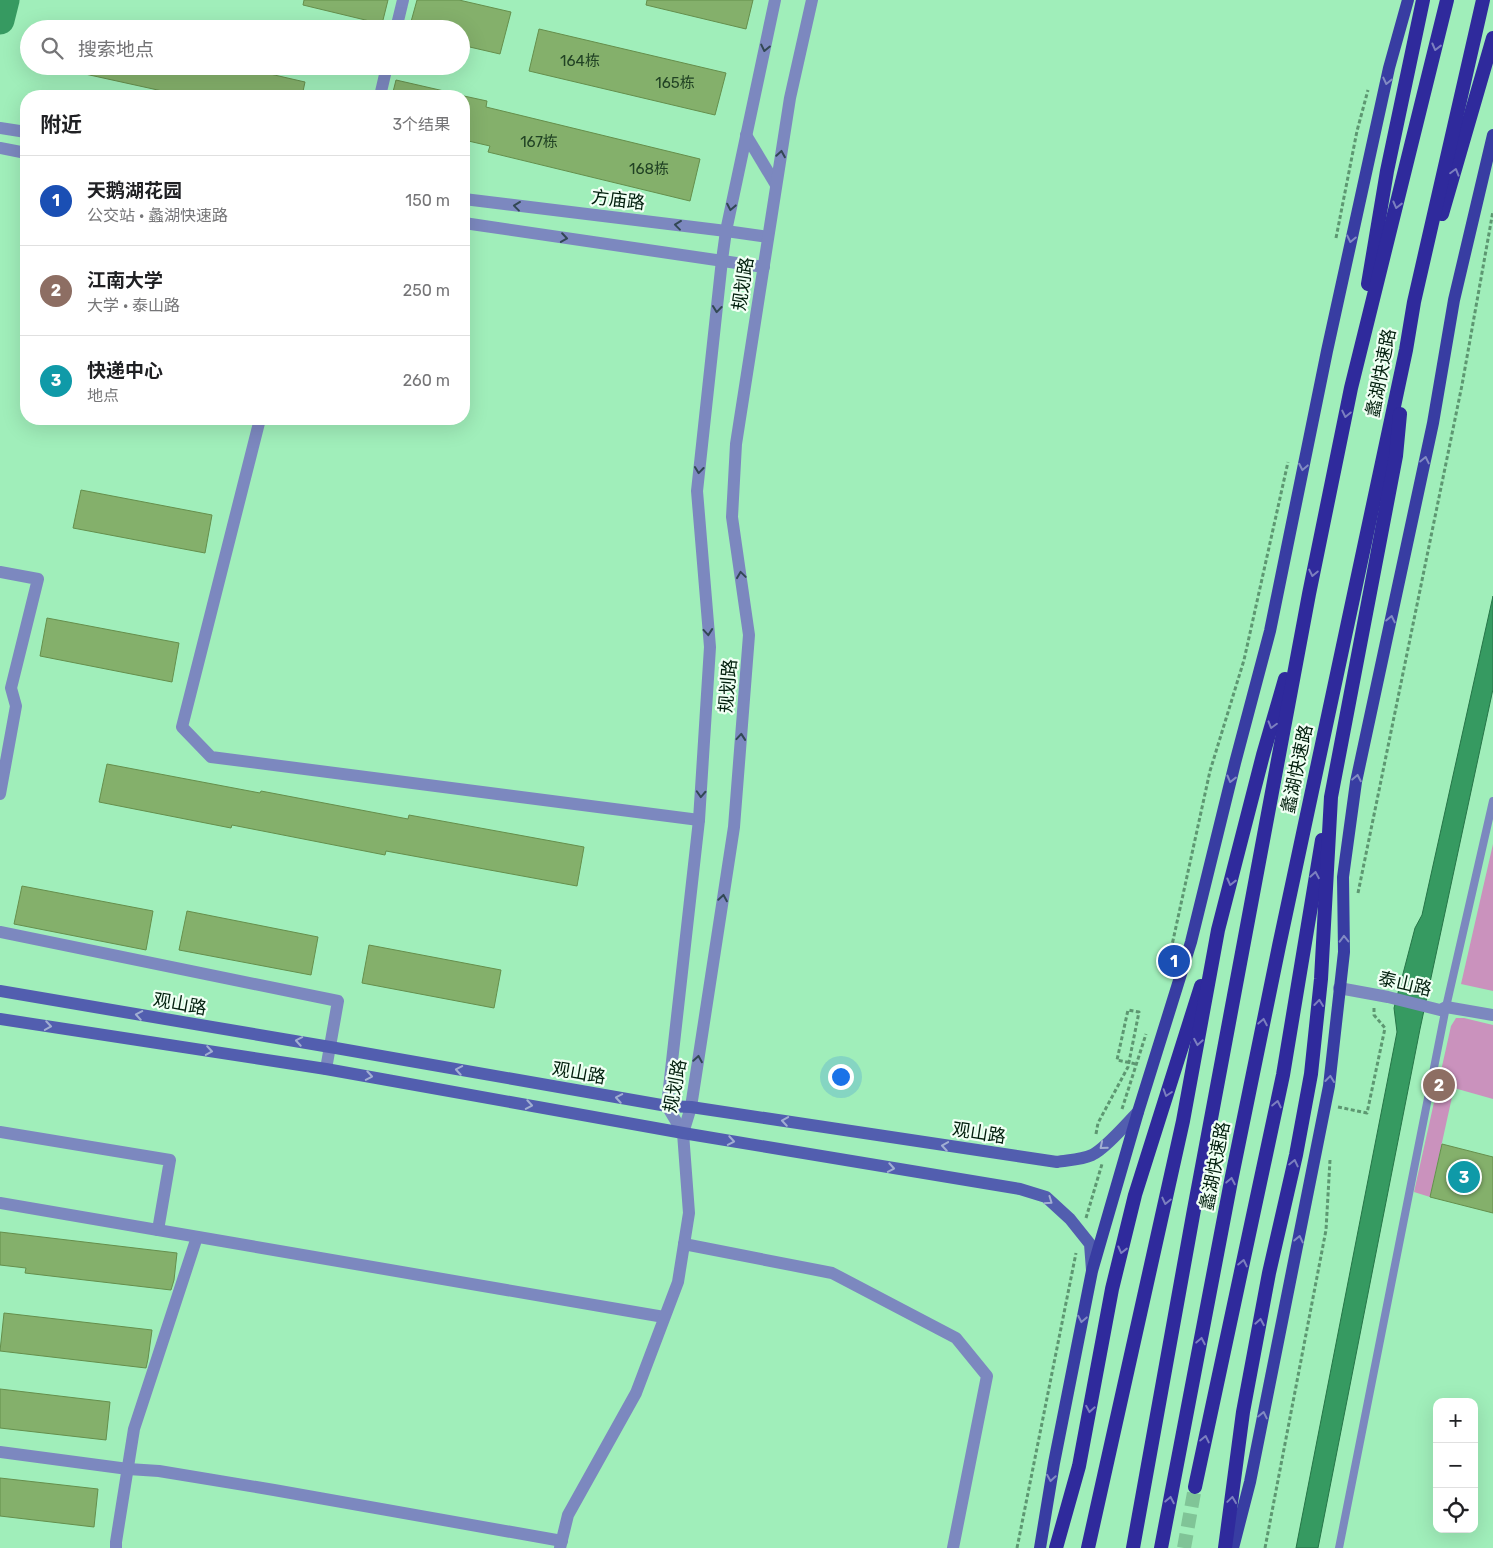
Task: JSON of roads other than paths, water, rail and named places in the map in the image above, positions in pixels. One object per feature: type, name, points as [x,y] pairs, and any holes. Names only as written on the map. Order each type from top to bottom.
[{"type":"highway","points":[[1351,388],[1387,171],[1423,0]]},
{"type":"highway","name":"蠡湖快速路","points":[[1133,1548],[1309,594],[1351,388],[1447,0]]},
{"type":"highway","name":"蠡湖快速路","points":[[1161,1548],[1231,1181],[1279,946],[1406,350],[1414,302],[1483,0]]},
{"type":"highway","points":[[1414,302],[1453,180],[1493,38]]},
{"type":"highway","points":[[1195,1487],[1283,1075],[1315,875],[1396,456],[1406,350]]},
{"type":"highway","points":[[1056,1548],[1080,1466],[1112,1289],[1136,1195],[1218,930],[1309,594]]},
{"type":"highway","points":[[1225,1548],[1243,1412],[1269,1273],[1296,1155],[1311,1074],[1321,979],[1331,797]]},
{"type":"highway","points":[[1088,1548],[1183,1121],[1218,930]]},
{"type":"main road","points":[[1040,1548],[1054,1463],[1092,1271],[1138,1112],[1191,942],[1235,762],[1270,631],[1335,312],[1390,68],[1408,0]]},
{"type":"main road","points":[[1233,1548],[1250,1482],[1329,1086],[1344,952],[1343,877],[1356,782],[1433,423],[1454,300],[1493,135]]},
{"type":"main road","name":"观山路","points":[[0,991],[667,1106],[690,1107],[1057,1162],[1093,1154],[1138,1112]]},
{"type":"main road","points":[[0,1019],[326,1068],[682,1133],[1020,1189],[1046,1197],[1070,1219],[1090,1244],[1092,1271]]},
{"type":"street","points":[[398,20],[403,0]]},
{"type":"street","name":"规划路","points":[[682,1133],[667,1106],[700,820],[710,647],[697,491],[726,231],[775,0]]},
{"type":"street","name":"规划路","points":[[682,1133],[690,1107],[735,818],[749,635],[732,517],[736,444],[790,98],[812,0]]},
{"type":"street","points":[[381,90],[385,75]]},
{"type":"street","points":[[6,129],[20,131]]},
{"type":"street","points":[[746,135],[776,185]]},
{"type":"street","points":[[4,149],[20,152]]},
{"type":"street","name":"方庙路","points":[[470,200],[768,237]]},
{"type":"street","points":[[470,225],[764,267]]},
{"type":"street","points":[[258,425],[182,727],[211,757],[700,820]]},
{"type":"street","points":[[0,572],[38,579],[11,688],[16,706],[0,794]]},
{"type":"street","points":[[0,932],[338,1001],[326,1068]]},
{"type":"street","name":"泰山路","points":[[1339,988],[1493,1016]]},
{"type":"street","points":[[0,1132],[170,1160],[158,1230]]},
{"type":"street","points":[[0,1452],[128,1469],[159,1471],[274,1490],[561,1545],[568,1515],[636,1393],[678,1282],[689,1213],[682,1133]]},
{"type":"street","points":[[0,1203],[664,1317]]},
{"type":"street","points":[[116,1548],[134,1429],[197,1237]]},
{"type":"street","points":[[684,1244],[832,1274],[956,1338],[987,1376],[953,1548]]},
{"type":"lane","points":[[1339,1548],[1443,1008],[1493,801]]},
{"type":"waterway","points":[[0,20],[5,0]]},
{"type":"tunnel","points":[[1184,1548],[1195,1487]]},
{"type":"place","name":"天鹅湖花园","points":[[1174,961]]},
{"type":"place","name":"江南大学","points":[[1439,1085]]},
{"type":"place","name":"快递中心","points":[[1464,1177]]}]
